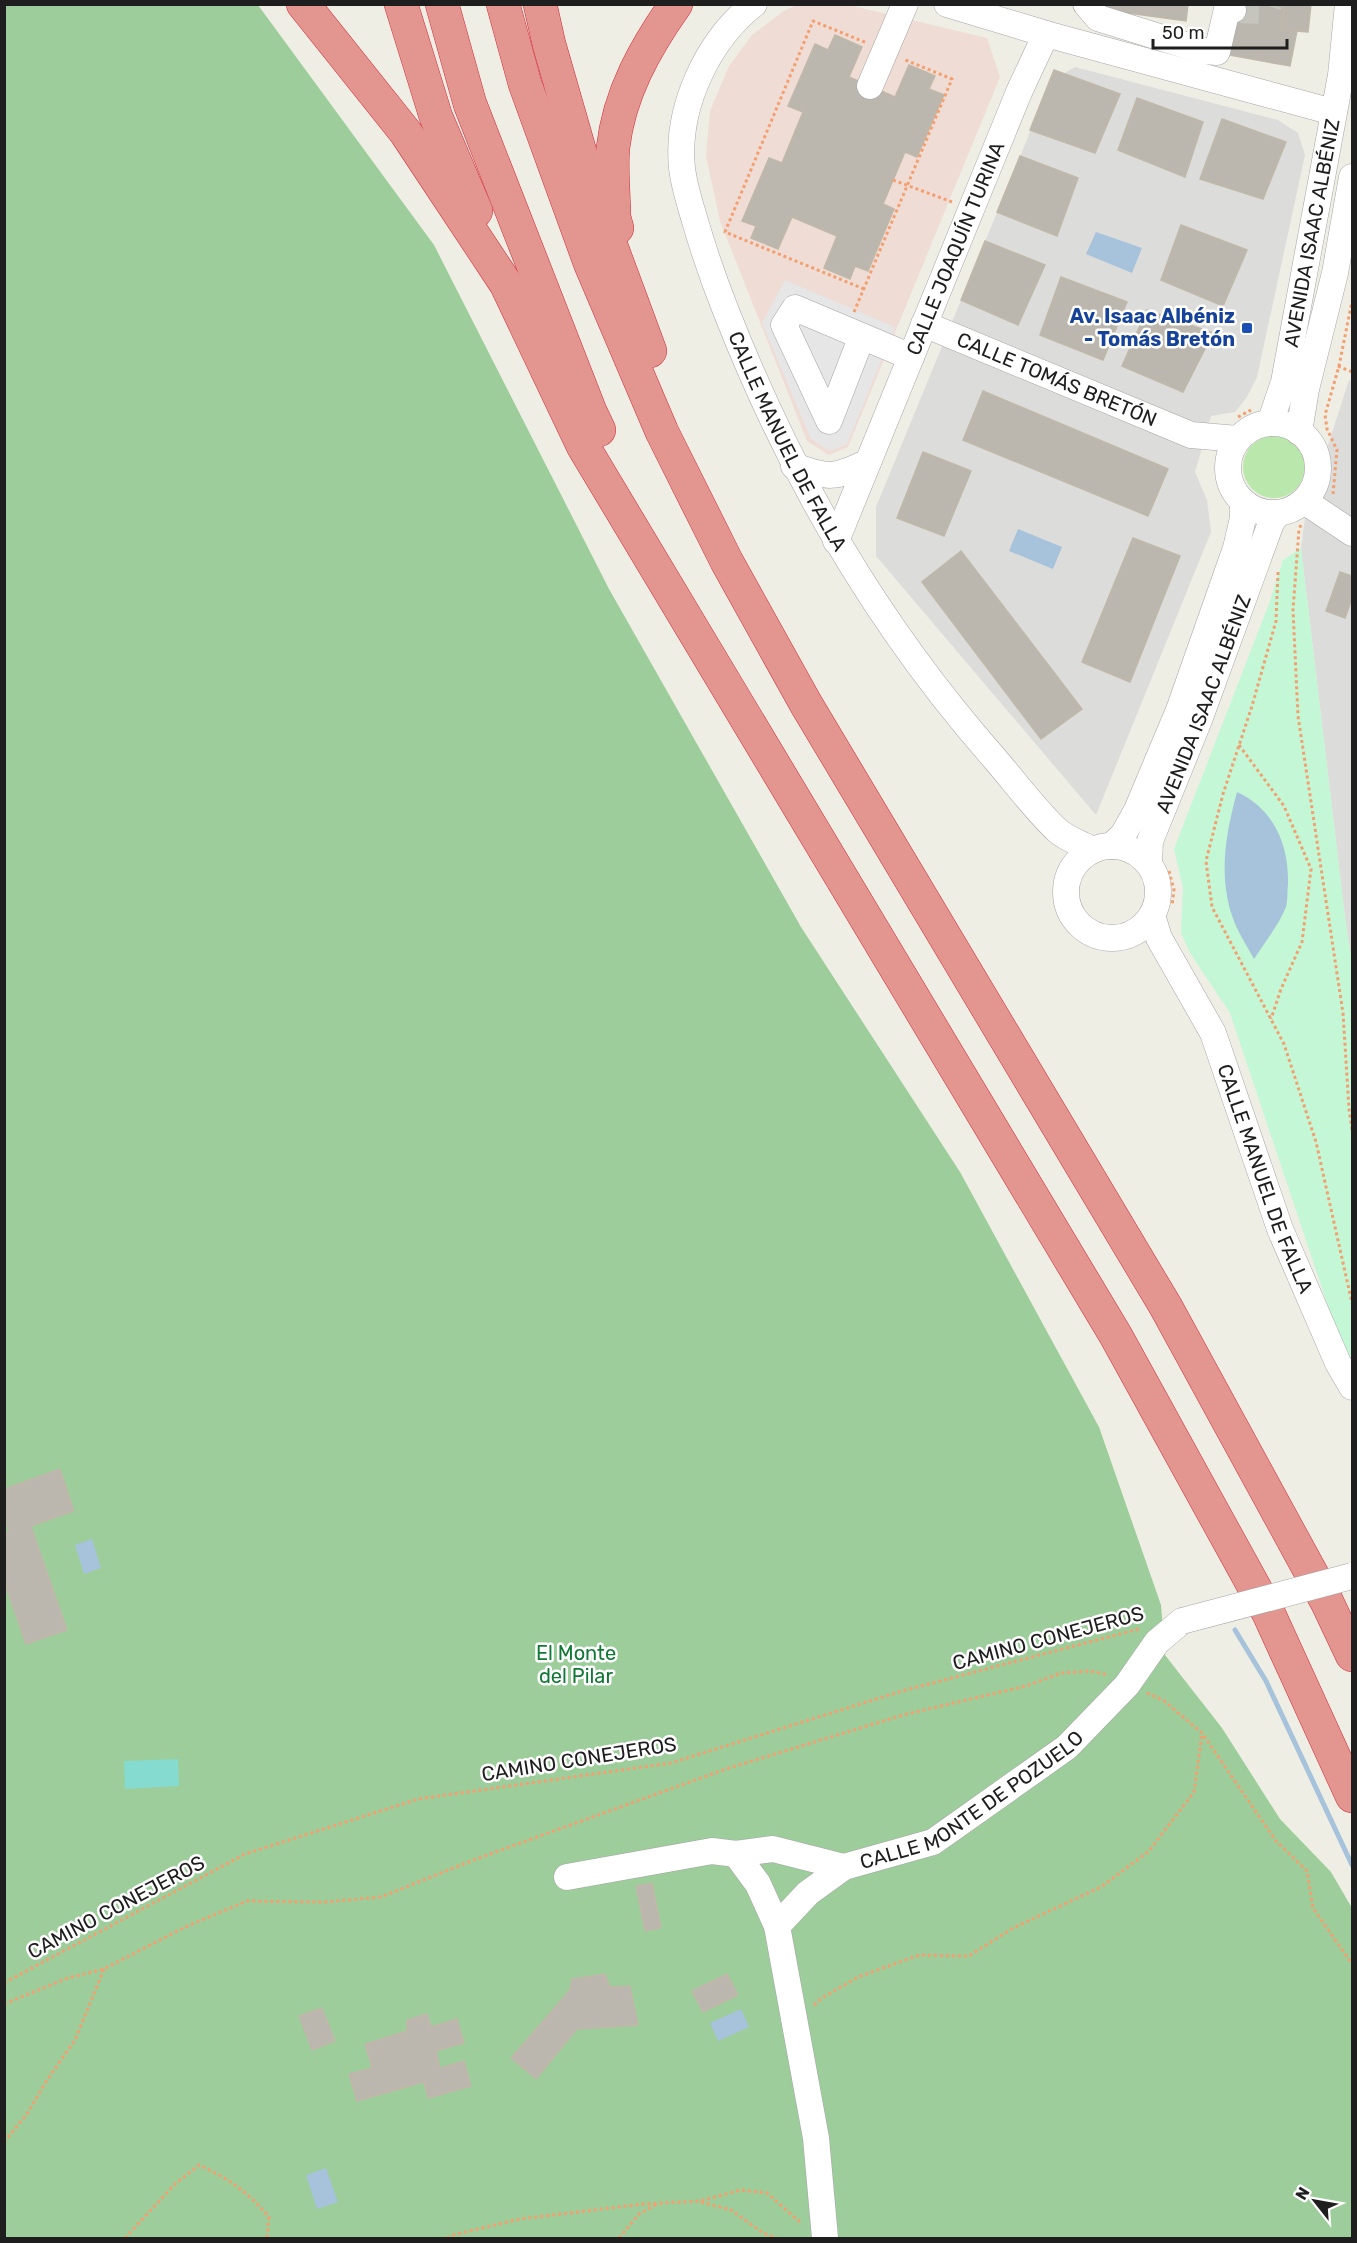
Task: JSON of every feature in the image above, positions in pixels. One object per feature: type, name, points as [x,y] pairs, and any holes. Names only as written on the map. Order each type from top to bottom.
[{"type":"highway","points":[[303,4],[406,134],[507,284]]},
{"type":"highway","points":[[401,4],[436,117],[507,284],[583,446],[1116,1336],[1268,1612],[1353,1796]]},
{"type":"highway","points":[[442,4],[470,104],[590,411],[722,679]]},
{"type":"highway","points":[[503,4],[525,84],[590,263],[662,432],[727,562],[790,674],[1166,1307],[1327,1602],[1353,1655]]},
{"type":"highway","points":[[540,4],[549,44],[593,197],[662,383],[759,587],[790,674]]},
{"type":"highway","points":[[662,383],[614,218],[613,148],[625,94],[645,50],[676,4]]},
{"type":"street","name":"CALLE MANUEL DE FALLA","points":[[754,4],[719,41],[695,85],[682,138],[682,168],[710,272],[742,353],[794,466],[836,541],[864,587],[949,705],[1059,832],[1071,872]]},
{"type":"street","points":[[870,86],[905,4]]},
{"type":"street","points":[[947,4],[1046,34],[1333,112]]},
{"type":"street","points":[[1086,4],[1098,18],[1211,52]]},
{"type":"street","name":"AVENIDA ISAAC ALBÉNIZ","points":[[1270,423],[1284,382],[1341,75],[1348,4]]},
{"type":"street","points":[[1196,75],[1211,52],[1222,7]]},
{"type":"street","name":"CALLE JOAQUÍN TURINA","points":[[836,541],[1014,103],[1046,34]]},
{"type":"street","name":"AVENIDA ISAAC ALBÉNIZ","points":[[1299,432],[1306,389],[1335,273],[1353,177]]},
{"type":"street","name":"CALLE TOMÁS BRETÓN","points":[[924,324],[1191,435],[1238,439]]},
{"type":"street","points":[[862,336],[911,357]]},
{"type":"street","points":[[1310,506],[1317,473],[1316,458],[1310,443],[1299,432],[1285,425],[1270,423],[1252,428],[1238,439],[1230,454],[1227,472],[1232,489],[1243,503],[1259,512],[1278,513],[1310,506],[1353,533]]},
{"type":"street","name":"CALLE TOMÁS BRETÓN","points":[[1191,435],[1227,472]]},
{"type":"street","points":[[794,466],[820,475],[840,476],[868,462]]},
{"type":"street","name":"AVENIDA ISAAC ALBÉNIZ","points":[[1102,848],[1123,835],[1137,810],[1179,710],[1236,548],[1243,518],[1243,503]]},
{"type":"street","name":"AVENIDA ISAAC ALBÉNIZ","points":[[1149,864],[1150,841],[1199,720],[1258,557],[1271,524],[1278,513]]},
{"type":"street","name":"CALLE MANUEL DE FALLA","points":[[1059,832],[1102,848]]},
{"type":"street","points":[[1102,848],[1132,850],[1149,864],[1157,880],[1158,898],[1152,915],[1137,931],[1113,938],[1100,936],[1088,931],[1070,911],[1066,898],[1067,885],[1071,872],[1080,859],[1102,848]]},
{"type":"street","name":"CALLE MANUEL DE FALLA","points":[[1152,915],[1159,938],[1213,1033],[1280,1229],[1338,1363],[1353,1387]]},
{"type":"street","name":"CALLE MANUEL DE FALLA","points":[[1126,935],[1152,949],[1177,972]]},
{"type":"street","points":[[1182,1621],[1353,1576]]},
{"type":"street","name":"CALLE MONTE DE POZUELO","points":[[567,1877],[711,1851],[736,1854],[773,1849],[844,1867],[933,1842],[1067,1747],[1127,1685],[1157,1642],[1182,1621]]},
{"type":"street","points":[[736,1854],[758,1884],[777,1926],[816,2138],[815,2232]]},
{"type":"street","points":[[777,1926],[808,1893],[844,1867]]},
{"type":"path","points":[[813,21],[952,79],[908,184],[864,289],[725,232],[813,21]]},
{"type":"path","points":[[893,180],[955,203]]},
{"type":"path","points":[[1353,301],[1339,366],[1325,415],[1327,429],[1336,450],[1334,492],[1310,506],[1299,529],[1293,610],[1298,716],[1342,1013],[1349,1109],[1353,1130]]},
{"type":"path","points":[[1339,366],[1353,372]]},
{"type":"path","points":[[1258,557],[1278,564],[1276,621],[1222,794],[1206,861],[1212,907],[1284,1044],[1316,1142],[1353,1303]]},
{"type":"path","points":[[1239,745],[1284,806],[1311,869],[1302,942],[1281,989],[1271,1020]]},
{"type":"path","name":"CAMINO CONEJEROS","points":[[4,1983],[245,1854],[418,1799],[670,1763],[902,1691],[1150,1626],[1182,1621]]},
{"type":"path","points":[[4,2004],[68,1978],[104,1970],[185,1927],[247,1901],[325,1902],[381,1897],[476,1859],[726,1769],[903,1715],[1026,1686],[1061,1673],[1090,1671],[1108,1675],[1163,1700],[1202,1732],[1276,1841],[1307,1871],[1313,1908],[1353,1964]]},
{"type":"path","points":[[795,2022],[822,1998],[858,1977],[919,1955],[969,1956],[1013,1928],[1101,1887],[1149,1851],[1194,1792],[1202,1732]]},
{"type":"path","points":[[4,2142],[27,2114],[75,2040],[104,1970]]},
{"type":"path","points":[[125,2238],[175,2184],[199,2165],[227,2178],[255,2200],[269,2217],[267,2238]]},
{"type":"path","points":[[447,2238],[520,2219],[700,2201],[741,2190],[767,2193],[815,2232]]},
{"type":"path","points":[[700,2201],[730,2210],[763,2233],[777,2238]]},
{"type":"path","points":[[619,2238],[639,2214],[659,2204]]},
{"type":"shaded area","points":[[798,5],[849,5],[987,38],[1000,77],[848,447],[829,455],[807,441],[720,221],[706,156],[710,111],[729,66],[752,35],[785,10]]},
{"type":"shaded area","points":[[1075,67],[1278,120],[1298,133],[1305,155],[1257,377],[1247,397],[1235,412],[1211,416],[1195,472],[1207,500],[1211,532],[1096,815],[876,556],[876,507],[1051,81]]},
{"type":"shaded area","points":[[1096,232],[1142,248],[1132,273],[1086,254]]},
{"type":"shaded area","points":[[785,280],[895,327],[847,444],[830,451],[811,439],[762,323]]},
{"type":"shaded area","points":[[1349,380],[1352,382],[1352,963],[1301,548],[1305,517]]},
{"type":"shaded area","points":[[1018,529],[1062,547],[1053,569],[1009,551]]},
{"type":"shaded area","points":[[1237,792],[1250,799],[1270,818],[1282,842],[1288,870],[1286,907],[1254,959],[1236,926],[1226,893],[1226,842]]},
{"type":"shaded area","points":[[92,1539],[101,1568],[84,1574],[75,1545]]},
{"type":"shaded area","points":[[178,1759],[179,1786],[125,1789],[124,1761]]},
{"type":"shaded area","points":[[741,2009],[749,2027],[718,2041],[710,2023]]},
{"type":"shaded area","points":[[326,2168],[338,2202],[317,2209],[306,2175]]},
{"type":"green space","name":"El Monte del Pilar","points":[[5,5],[258,5],[434,245],[609,589],[801,927],[960,1172],[1099,1427],[1161,1605],[1165,1655],[1222,1728],[1280,1819],[1331,1872],[1352,1908],[1352,2238],[5,2238]]},
{"type":"green space","points":[[1274,436],[1291,441],[1296,445],[1300,450],[1305,467],[1300,484],[1296,489],[1291,493],[1274,498],[1257,493],[1252,489],[1248,484],[1243,467],[1248,450],[1252,445],[1257,441]]},
{"type":"green space","points":[[1301,548],[1352,963],[1352,1369],[1346,1360],[1230,1013],[1190,953],[1181,933],[1183,888],[1174,849],[1270,601],[1283,560]]},
{"type":"building","points":[[1100,4],[1188,4],[1186,21],[1099,9]]},
{"type":"building","points":[[1233,4],[1285,4],[1282,30],[1297,31],[1290,66],[1229,55]]},
{"type":"building","points":[[1285,4],[1311,4],[1308,32],[1282,30]]},
{"type":"building","points":[[835,35],[862,47],[849,77],[895,97],[909,65],[935,76],[929,89],[944,95],[917,157],[905,152],[883,204],[894,209],[868,271],[855,266],[850,279],[824,268],[837,236],[792,217],[778,249],[751,238],[756,226],[742,221],[769,158],[782,163],[803,112],[788,106],[815,44],[828,50]]},
{"type":"building","points":[[1054,70],[1120,94],[1095,153],[1030,130]]},
{"type":"building","points":[[1137,98],[1203,122],[1185,177],[1118,150]]},
{"type":"building","points":[[1222,119],[1286,142],[1263,199],[1200,179]]},
{"type":"building","points":[[1020,156],[1078,178],[1057,236],[997,212]]},
{"type":"building","points":[[1181,225],[1247,250],[1223,306],[1161,280]]},
{"type":"building","points":[[985,241],[1045,265],[1018,325],[961,300]]},
{"type":"building","points":[[1061,277],[1127,302],[1103,360],[1040,335]]},
{"type":"building","points":[[1147,310],[1213,333],[1183,392],[1122,366]]},
{"type":"building","points":[[983,391],[1168,469],[1148,516],[963,440]]},
{"type":"building","points":[[923,452],[971,471],[944,536],[897,518]]},
{"type":"building","points":[[1133,538],[1180,556],[1130,682],[1082,662]]},
{"type":"building","points":[[961,551],[1082,709],[1041,739],[922,582]]},
{"type":"building","points":[[1340,572],[1352,576],[1352,598],[1345,618],[1326,611]]},
{"type":"building","points":[[60,1469],[74,1511],[31,1526],[67,1630],[26,1644],[4,1581],[4,1535],[9,1531],[4,1517],[4,1489]]},
{"type":"building","points":[[652,1883],[661,1928],[645,1931],[636,1886]]},
{"type":"building","points":[[605,1974],[610,1987],[630,1986],[638,2025],[577,2029],[536,2079],[511,2058],[570,1990],[572,1979]]},
{"type":"building","points":[[727,1974],[738,1995],[703,2012],[692,1991]]},
{"type":"building","points":[[322,2008],[335,2041],[312,2050],[299,2016]]},
{"type":"building","points":[[427,2014],[431,2027],[457,2019],[464,2043],[436,2051],[440,2068],[464,2061],[471,2086],[428,2098],[424,2082],[357,2101],[349,2074],[372,2068],[365,2044],[407,2031],[407,2020]]},
{"type":"waterway","points":[[1235,1630],[1266,1681],[1352,1865]]},
{"type":"tunnel","points":[[1233,10],[1267,11],[1269,4]]},
{"type":"place","name":"Av. Isaac Albéniz - Tomás Bretón","points":[[1247,328]]}]
